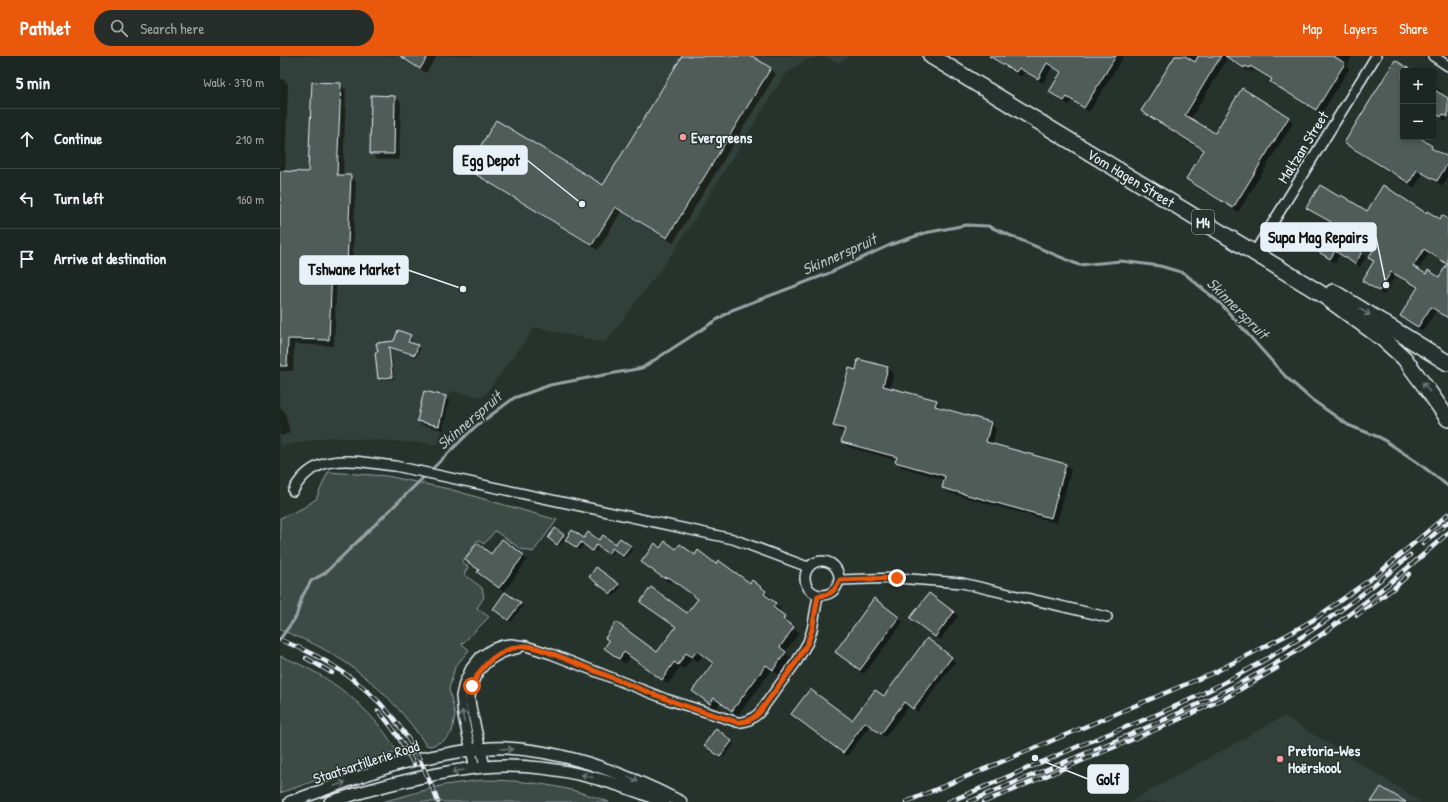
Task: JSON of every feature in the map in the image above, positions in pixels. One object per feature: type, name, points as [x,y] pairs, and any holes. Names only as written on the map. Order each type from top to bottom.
[{"type":"main road","name":"Vom Hagen Street","points":[[942,58],[1448,363]]},
{"type":"main road","name":"Vom Hagen Street","points":[[1257,249],[1383,339],[1404,358],[1448,419]]},
{"type":"street","name":"Maltzan Street","points":[[1257,249],[1376,56]]},
{"type":"street","points":[[1433,56],[1448,66]]},
{"type":"street","points":[[294,491],[299,480],[312,470],[331,461],[395,466],[733,539],[808,568]]},
{"type":"street","points":[[824,561],[832,564],[838,571],[840,580],[836,589],[828,595],[818,596],[810,592],[805,584],[804,576],[808,568],[815,562],[824,561]]},
{"type":"street","points":[[840,580],[897,578],[962,583],[1107,617]]},
{"type":"street","points":[[480,767],[476,750],[463,716],[461,696],[468,674],[480,657],[492,649],[511,644],[526,646],[551,654],[666,699],[736,722],[746,722],[759,713],[803,651],[812,630],[818,596]]},
{"type":"street","name":"Staatsartillerie Road","points":[[290,802],[379,770],[403,763],[476,750],[505,748],[539,751],[617,772],[681,802]]},
{"type":"street","name":"Staatsartillerie Road","points":[[330,802],[409,780],[480,767],[515,766],[576,773],[618,784],[664,802]]},
{"type":"shaded area","points":[[280,56],[823,56],[805,60],[784,76],[675,250],[605,343],[535,327],[483,397],[450,391],[438,444],[330,437],[280,446]]},
{"type":"shaded area","points":[[823,56],[851,56],[839,63]]},
{"type":"shaded area","points":[[328,472],[387,476],[449,489],[557,520],[533,552],[521,549],[495,531],[484,544],[478,540],[462,562],[468,567],[464,574],[482,588],[484,597],[477,608],[489,617],[462,644],[469,650],[455,667],[449,689],[455,715],[452,732],[445,740],[431,746],[426,745],[412,725],[396,707],[363,675],[324,650],[303,639],[280,630],[280,518],[303,508],[316,499]]},
{"type":"shaded area","points":[[280,656],[315,672],[347,694],[375,721],[397,752],[280,793]]},
{"type":"shaded area","name":"Pretoria-Wes Hoërskool","points":[[1284,716],[1422,802],[1130,802]]},
{"type":"shaded area","points":[[482,780],[515,781],[547,785],[594,796],[609,802],[382,802],[444,785]]},
{"type":"building","points":[[400,56],[428,56],[420,69]]},
{"type":"building","points":[[682,56],[752,56],[771,68],[667,238],[615,207],[592,245],[467,169],[496,120],[603,185]]},
{"type":"building","points":[[989,56],[1116,56],[1084,108],[1067,97],[1064,101],[1049,92],[1061,72],[1047,63],[1038,79],[1019,68],[1016,72]]},
{"type":"building","points":[[1175,56],[1185,56],[1195,62],[1198,56],[1221,56],[1185,115],[1215,133],[1242,88],[1289,117],[1233,208],[1186,179],[1204,150],[1141,111]]},
{"type":"building","points":[[1225,56],[1333,56],[1345,63],[1316,110],[1270,82],[1272,79],[1250,66],[1249,68],[1245,66],[1244,68]]},
{"type":"building","points":[[1395,60],[1408,68],[1400,68],[1400,140],[1423,140],[1432,146],[1431,148],[1448,157],[1448,163],[1437,181],[1417,170],[1409,183],[1344,143]]},
{"type":"building","points":[[312,82],[341,83],[337,175],[351,175],[347,267],[332,266],[329,340],[288,339],[287,366],[280,366],[280,171],[308,172]]},
{"type":"building","points":[[1436,91],[1448,98],[1448,117],[1443,114],[1441,117],[1436,114]]},
{"type":"building","points":[[371,95],[395,96],[394,154],[370,154]]},
{"type":"building","points":[[1320,185],[1340,197],[1341,195],[1367,211],[1383,185],[1426,213],[1427,211],[1440,219],[1442,215],[1448,219],[1448,318],[1431,307],[1418,327],[1400,316],[1418,287],[1391,272],[1379,291],[1362,281],[1374,261],[1368,258],[1377,244],[1364,236],[1356,248],[1362,252],[1355,264],[1335,251],[1330,259],[1317,251],[1330,230],[1327,228],[1331,222],[1306,208]],"holes":[[[1424,249],[1447,264],[1439,277],[1428,270],[1426,274],[1413,266]]]},
{"type":"building","points":[[1297,223],[1308,230],[1297,245],[1288,240],[1288,237]]},
{"type":"building","points":[[398,330],[411,335],[408,342],[418,345],[415,355],[389,347],[392,377],[378,379],[375,352],[378,352],[376,343],[394,341]]},
{"type":"building","points":[[858,359],[888,367],[883,386],[937,400],[935,406],[991,422],[986,442],[1066,464],[1051,518],[942,488],[945,476],[895,462],[897,457],[841,442],[845,429],[833,426],[849,368],[856,370]]},
{"type":"building","points":[[424,391],[446,396],[439,426],[417,421]]},
{"type":"building","points":[[555,528],[564,535],[557,545],[548,538]]},
{"type":"building","points":[[572,530],[584,538],[588,532],[599,540],[603,535],[615,544],[620,538],[631,546],[623,556],[612,548],[608,554],[596,545],[592,551],[581,542],[577,548],[565,540]]},
{"type":"building","points":[[502,539],[524,555],[499,588],[477,572],[479,570],[465,560],[477,543],[491,554]]},
{"type":"building","points":[[665,541],[676,549],[680,544],[695,555],[698,550],[716,564],[718,560],[750,583],[752,580],[766,591],[764,594],[776,603],[773,607],[785,616],[783,619],[794,627],[780,647],[786,652],[773,670],[766,665],[732,711],[714,698],[710,704],[692,691],[713,663],[697,651],[692,657],[686,653],[678,665],[674,662],[662,680],[624,652],[619,659],[604,648],[609,641],[605,638],[616,622],[657,652],[676,627],[640,602],[651,587],[687,613],[698,599],[670,578],[662,577],[641,562],[655,543],[660,548]]},
{"type":"building","points":[[596,567],[619,584],[611,594],[589,577]]},
{"type":"building","points":[[505,592],[521,603],[508,620],[493,609]]},
{"type":"building","points":[[929,593],[954,612],[935,637],[910,618]]},
{"type":"building","points":[[874,598],[899,617],[860,670],[835,652]]},
{"type":"building","points":[[927,638],[952,657],[913,709],[904,702],[881,734],[865,722],[843,753],[791,714],[810,689],[852,720],[875,690],[884,696]]},
{"type":"building","points":[[716,728],[732,741],[720,757],[704,745]]},
{"type":"building","points":[[1381,787],[1406,802],[1371,802]]},
{"type":"waterway","name":"Skinnerspruit","points":[[430,471],[475,427],[514,398],[550,385],[642,368],[732,310],[827,274],[890,245],[925,233],[966,225],[988,226],[1079,265],[1121,261],[1160,266],[1184,273],[1221,304],[1286,377],[1311,399],[1348,425],[1381,438],[1417,462],[1448,486]]},
{"type":"waterway","name":"Skinnerspruit","points":[[280,639],[296,617],[302,597],[311,581],[325,573],[426,475]]},
{"type":"railway","points":[[906,802],[1215,672],[1287,635],[1313,620],[1379,573],[1448,514]]},
{"type":"railway","points":[[1423,544],[1448,522]]},
{"type":"railway","points":[[969,802],[1183,711],[1266,669],[1306,645],[1361,606],[1448,533]]},
{"type":"railway","points":[[948,802],[1158,714],[1225,682],[1258,664],[1321,624],[1352,602],[1410,555]]},
{"type":"railway","points":[[1357,615],[1394,588],[1409,574]]},
{"type":"railway","points":[[280,640],[315,655],[332,665],[349,676],[378,701],[403,731],[413,747],[438,802]]},
{"type":"railway","points":[[306,658],[332,673]]},
{"type":"railway","points":[[984,802],[1169,724],[1227,697],[1277,668]]},
{"type":"railway","points":[[378,711],[402,743],[414,764]]},
{"type":"place","name":"Evergreens","points":[[683,137]]},
{"type":"place","name":"Egg Depot","points":[[582,204]]},
{"type":"place","name":"Supa Mag Repairs","points":[[1386,285]]},
{"type":"place","name":"Tshwane Market","points":[[463,289]]},
{"type":"place","name":"Golf","points":[[1035,758]]},
{"type":"place","name":"Pretoria-Wes Hoërskool","points":[[1280,759]]},
{"type":"route","points":[[472,686],[482,667],[488,661],[511,649],[526,646],[551,654],[666,699],[736,722],[746,722],[759,713],[803,651],[812,630],[818,596],[828,595],[836,589],[840,580],[897,578]]}]
